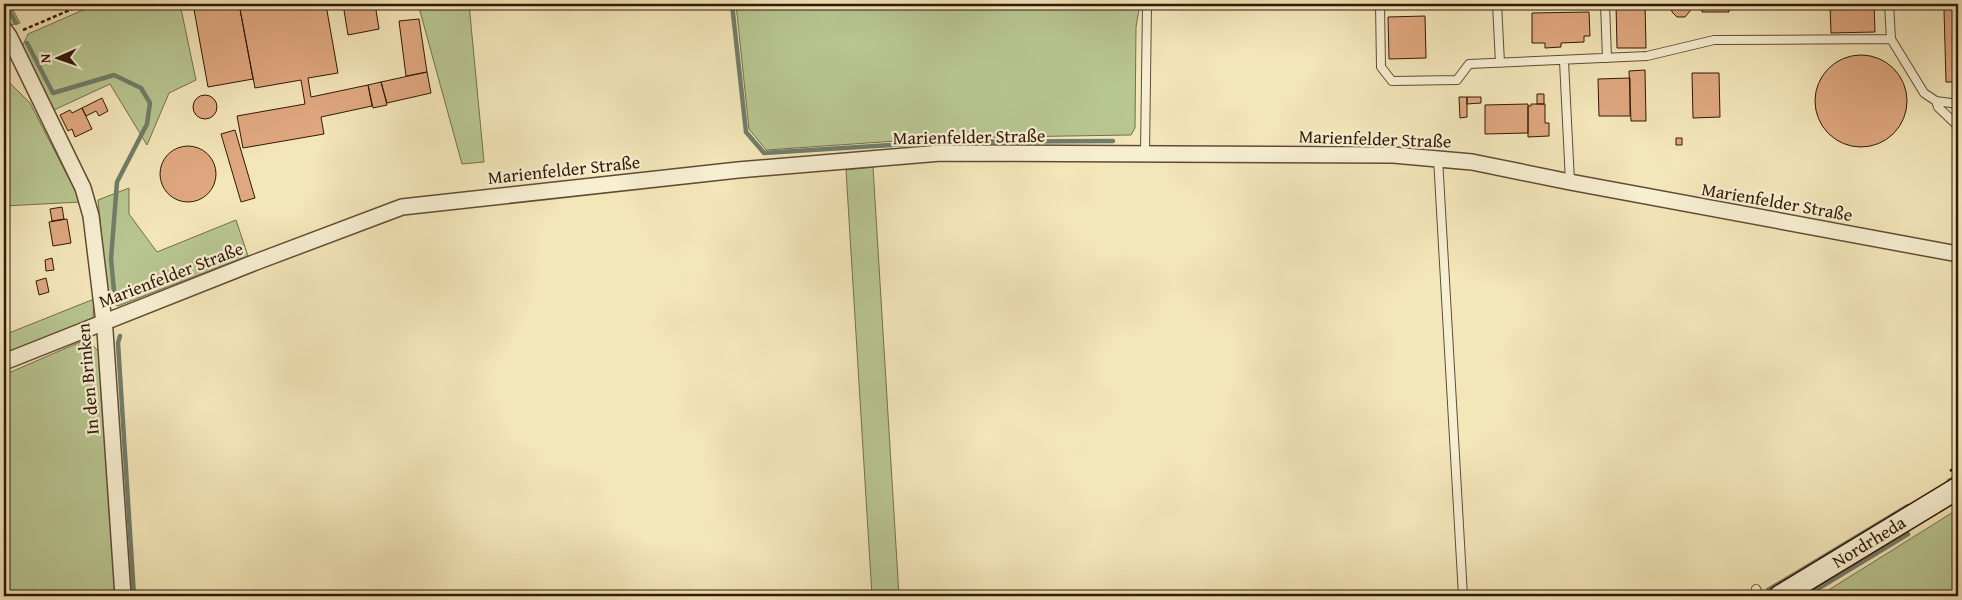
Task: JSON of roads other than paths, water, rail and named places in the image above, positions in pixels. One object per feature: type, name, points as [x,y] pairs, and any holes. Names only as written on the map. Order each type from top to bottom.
[{"type":"main road","name":"Nordrheda","points":[[1780,596],[1958,488]]},
{"type":"street","name":"In den Brinken","points":[[6,33],[83,188],[91,216],[105,341],[123,596]]},
{"type":"street","name":"Marienfelder Straße","points":[[4,362],[102,322],[402,207],[738,170],[941,153],[1393,155],[1438,158],[1472,162],[1958,254]]},
{"type":"lane","points":[[1146,154],[1147,4]]},
{"type":"lane","points":[[1380,4],[1381,67],[1392,80],[1457,80],[1469,64],[1647,56],[1714,40],[1891,39]]},
{"type":"lane","points":[[1497,4],[1500,63]]},
{"type":"lane","points":[[1604,4],[1607,58]]},
{"type":"lane","points":[[1889,4],[1891,39],[1924,92],[1936,101],[1958,104]]},
{"type":"lane","points":[[1564,61],[1570,182]]},
{"type":"lane","points":[[1936,101],[1938,107],[1958,126]]},
{"type":"lane","points":[[1438,158],[1463,596]]},
{"type":"waterway","points":[[6,4],[16,23]]},
{"type":"waterway","points":[[732,4],[746,132],[764,153],[939,142],[1113,141]]},
{"type":"waterway","points":[[27,43],[53,93],[114,75],[141,88],[150,103],[147,124],[117,182],[111,259],[115,301]]},
{"type":"waterway","points":[[120,336],[118,343],[134,596]]},
{"type":"waterway","points":[[1949,481],[1958,476]]},
{"type":"waterway","points":[[1768,590],[1908,506]]},
{"type":"waterway","points":[[1806,596],[1908,534]]}]
